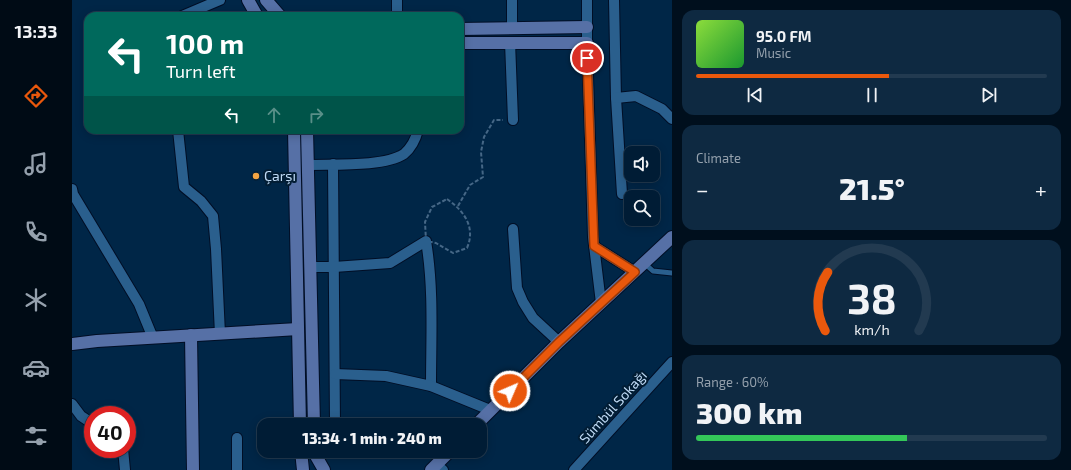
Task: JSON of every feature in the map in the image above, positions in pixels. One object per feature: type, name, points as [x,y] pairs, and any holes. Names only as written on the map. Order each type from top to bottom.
[{"type":"street","points":[[192,12],[220,0]]},
{"type":"street","points":[[248,0],[255,12]]},
{"type":"street","points":[[266,0],[276,12]]},
{"type":"street","points":[[397,0],[397,12]]},
{"type":"street","points":[[512,0],[512,29]]},
{"type":"street","points":[[587,0],[587,43],[594,246],[601,303]]},
{"type":"street","points":[[614,0],[616,98],[622,194]]},
{"type":"street","points":[[464,29],[587,28]]},
{"type":"street","points":[[510,42],[513,120]]},
{"type":"street","points":[[464,43],[587,43]]},
{"type":"street","points":[[616,98],[636,96],[662,109],[672,119]]},
{"type":"street","points":[[178,134],[184,187],[201,200],[213,216],[220,334]]},
{"type":"street","points":[[294,134],[300,418]]},
{"type":"street","points":[[307,134],[314,418]]},
{"type":"street","points":[[308,165],[382,162],[404,153],[416,139],[417,134]]},
{"type":"street","points":[[333,164],[335,418]]},
{"type":"street","points":[[72,189],[73,194],[139,304],[153,338]]},
{"type":"street","points":[[513,229],[517,288],[523,302],[533,318],[559,342]]},
{"type":"street","points":[[483,418],[559,342],[672,237]]},
{"type":"street","points":[[311,267],[390,263],[426,241],[430,268],[432,303],[431,386]]},
{"type":"street","points":[[594,246],[635,272]]},
{"type":"street","points":[[72,344],[298,329]]},
{"type":"street","points":[[191,336],[193,470]]},
{"type":"street","name":"Sümbül Sokağı","points":[[574,470],[672,362]]},
{"type":"street","points":[[335,374],[386,376],[431,386],[490,410]]},
{"type":"street","points":[[72,404],[84,417]]},
{"type":"street","points":[[237,438],[237,470]]},
{"type":"street","points":[[124,458],[125,470]]},
{"type":"street","points":[[302,458],[303,470]]},
{"type":"street","points":[[317,458],[324,470]]},
{"type":"street","points":[[437,468],[445,458]]},
{"type":"lane","points":[[644,263],[653,272],[672,272]]},
{"type":"path","points":[[458,206],[470,185],[483,177],[481,152],[484,137],[494,120],[513,120]]},
{"type":"path","points":[[447,199],[458,206],[469,223],[470,240],[467,248],[453,253],[436,243],[426,241],[425,222],[432,207],[447,199]]},
{"type":"place","name":"Çarşı","points":[[256,176]]},
{"type":"route","points":[[510,391],[559,342],[635,272],[594,246],[587,58]]}]
